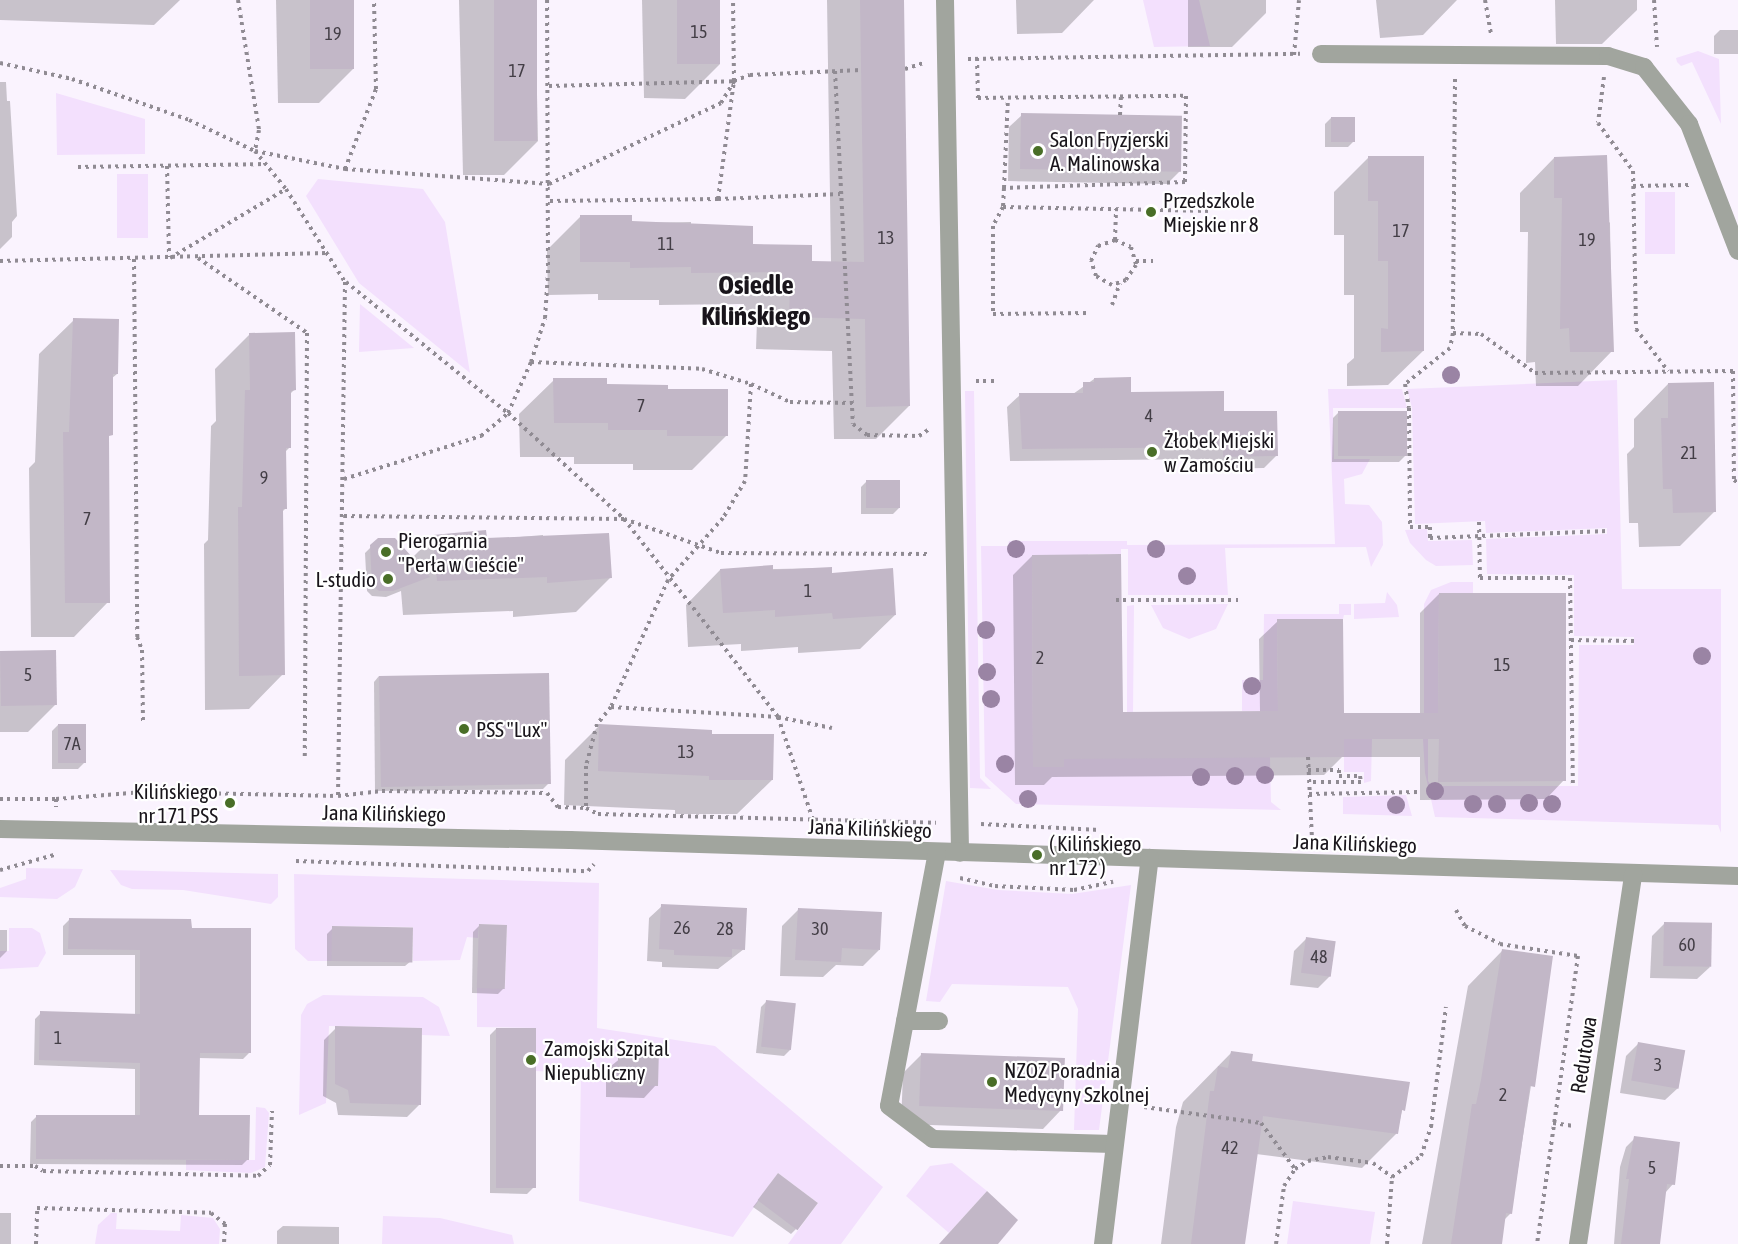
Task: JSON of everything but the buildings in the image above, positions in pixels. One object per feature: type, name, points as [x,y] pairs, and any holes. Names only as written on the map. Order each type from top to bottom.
[{"type":"street","points":[[945,0],[960,853]]},
{"type":"street","points":[[1322,54],[1608,56],[1644,67],[1689,124],[1738,251]]},
{"type":"street","name":"Jana Kilińskiego","points":[[0,829],[142,829],[1738,876]]},
{"type":"street","points":[[937,852],[889,1106],[933,1139],[1113,1144]]},
{"type":"street","points":[[1103,1244],[1113,1144],[1150,858]]},
{"type":"street","name":"Redutowa","points":[[1578,1244],[1633,874]]},
{"type":"street","points":[[905,1020],[939,1021]]},
{"type":"path","points":[[238,0],[259,130],[255,151],[286,189],[345,282],[508,413],[624,519],[668,580],[778,717],[813,820]]},
{"type":"path","points":[[345,170],[376,89],[374,0]]},
{"type":"path","points":[[344,479],[481,436],[508,413],[531,362],[545,318],[550,201],[547,0]]},
{"type":"path","points":[[718,199],[734,81],[733,0]]},
{"type":"path","points":[[1294,54],[1299,0]]},
{"type":"path","points":[[1485,0],[1495,54]]},
{"type":"path","points":[[1644,67],[1657,55],[1654,0]]},
{"type":"path","points":[[958,59],[1322,54]]},
{"type":"path","points":[[1455,54],[1453,333],[1450,348],[1405,384],[1409,408],[1410,527],[1430,527],[1430,538],[1607,531]]},
{"type":"path","points":[[1608,56],[1598,123],[1633,171],[1636,328],[1668,372]]},
{"type":"path","points":[[977,58],[978,98],[1186,96],[1185,182],[1004,188]]},
{"type":"path","points":[[905,69],[915,69],[928,60]]},
{"type":"path","points":[[0,63],[72,79],[189,120],[255,151],[345,170],[549,184],[721,103],[734,81]]},
{"type":"path","points":[[549,86],[734,81],[750,75],[861,70]]},
{"type":"path","points":[[835,71],[853,424],[867,435],[919,436],[934,425]]},
{"type":"path","points":[[1120,115],[1121,97]]},
{"type":"path","points":[[1008,98],[1003,207],[993,226],[993,314],[1089,313]]},
{"type":"path","points":[[78,167],[265,164]]},
{"type":"path","points":[[167,166],[169,258]]},
{"type":"path","points":[[169,258],[286,189]]},
{"type":"path","points":[[550,201],[840,195]]},
{"type":"path","points":[[1003,207],[1212,211]]},
{"type":"path","points":[[1115,240],[1116,209]]},
{"type":"path","points":[[1112,305],[1120,284],[1133,274],[1136,261],[1131,247],[1115,240],[1098,246],[1091,261],[1100,279],[1120,284]]},
{"type":"path","points":[[0,261],[198,258],[327,253]]},
{"type":"path","points":[[134,258],[137,637],[142,650],[143,724]]},
{"type":"path","points":[[198,258],[307,333],[305,759]]},
{"type":"path","points":[[1136,261],[1153,261]]},
{"type":"path","points":[[338,796],[344,516],[345,282]]},
{"type":"path","points":[[1453,333],[1481,333],[1535,373],[1733,372],[1734,480],[1738,483]]},
{"type":"path","points":[[531,362],[702,369],[751,384],[790,402],[852,403]]},
{"type":"path","points":[[964,380],[996,381]]},
{"type":"path","points":[[586,807],[586,766],[597,723],[610,707],[668,580],[723,518],[745,481],[751,384]]},
{"type":"path","points":[[344,516],[624,519],[721,553],[938,554]]},
{"type":"path","points":[[1479,522],[1480,578],[1570,578],[1573,786]]},
{"type":"path","points":[[1116,600],[1238,600]]},
{"type":"path","points":[[1571,640],[1634,641]]},
{"type":"path","points":[[610,707],[778,717],[832,728]]},
{"type":"path","points":[[1308,757],[1312,838]]},
{"type":"path","points":[[1308,770],[1339,770],[1339,776],[1360,776],[1361,782],[1309,782]]},
{"type":"path","points":[[0,799],[57,799],[143,792],[338,796],[382,791],[547,793],[558,807],[586,807],[598,814],[939,823]]},
{"type":"path","points":[[1309,794],[1418,792]]},
{"type":"path","points":[[56,811],[57,799]]},
{"type":"path","points":[[0,870],[66,855]]},
{"type":"path","points":[[286,861],[588,871],[597,861]]},
{"type":"path","points":[[1456,910],[1465,926],[1500,944],[1578,956],[1536,1244]]},
{"type":"path","points":[[1387,1244],[1392,1177],[1421,1156],[1431,1127],[1446,1007]]},
{"type":"path","points":[[1144,1107],[1262,1123],[1295,1169]]},
{"type":"path","points":[[0,1166],[258,1176],[270,1165],[272,1111]]},
{"type":"path","points":[[1276,1244],[1284,1186],[1295,1169],[1328,1157],[1372,1163],[1392,1177]]},
{"type":"path","points":[[36,1244],[37,1208],[211,1213],[225,1224],[224,1244]]},
{"type":"shaded area","points":[[1143,0],[1199,0],[1210,46],[1154,47]]},
{"type":"shaded area","points":[[1698,51],[1719,59],[1721,124],[1692,62],[1681,66],[1677,62],[1676,58]]},
{"type":"shaded area","points":[[56,93],[145,119],[145,154],[57,155]]},
{"type":"shaded area","points":[[117,174],[148,174],[148,238],[117,238]]},
{"type":"shaded area","points":[[318,179],[423,189],[445,222],[470,373],[359,283],[306,196]]},
{"type":"shaded area","points":[[1645,192],[1675,192],[1675,254],[1645,254]]},
{"type":"shaded area","points":[[360,304],[414,348],[359,352]]},
{"type":"shaded area","points":[[1617,380],[1622,589],[1721,589],[1721,833],[1718,825],[1435,817],[1425,773],[1423,739],[1428,739],[1428,781],[1432,786],[1578,786],[1579,645],[1634,645],[1634,637],[1574,636],[1574,575],[1487,574],[1486,539],[1607,534],[1607,528],[1486,533],[1485,521],[1415,524],[1412,408],[1407,389]]},
{"type":"shaded area","points":[[1328,389],[1402,389],[1407,408],[1333,408],[1334,459],[1370,459],[1362,474],[1344,479],[1345,504],[1369,505],[1382,522],[1383,545],[1371,567],[1366,547],[1225,548],[1228,595],[1128,595],[1128,549],[1121,549],[1121,554],[1088,554],[1088,560],[1064,555],[1032,555],[1033,767],[1064,767],[1064,754],[1270,757],[1271,802],[1281,810],[1016,804],[985,776],[981,546],[1008,546],[1009,541],[1127,541],[1127,545],[1335,544]]},
{"type":"shaded area","points":[[965,391],[974,391],[980,778],[991,789],[970,788]]},
{"type":"shaded area","points":[[1427,529],[1428,541],[1472,540],[1473,565],[1436,566],[1426,560],[1410,543],[1405,530]]},
{"type":"shaded area","points":[[1451,582],[1473,582],[1473,593],[1439,593],[1438,713],[1424,713],[1424,604],[1431,590]]},
{"type":"shaded area","points":[[1387,592],[1397,605],[1399,617],[1354,619],[1354,604],[1385,603]]},
{"type":"shaded area","points":[[1228,604],[1216,629],[1189,639],[1163,628],[1151,605]]},
{"type":"shaded area","points":[[1339,604],[1351,604],[1351,615],[1344,615],[1343,619],[1277,619],[1278,711],[1242,711],[1242,680],[1263,680],[1264,614],[1339,614]]},
{"type":"shaded area","points":[[1134,605],[1133,712],[1127,712],[1127,606]]},
{"type":"shaded area","points":[[1344,739],[1372,739],[1371,781],[1364,783],[1364,772],[1344,772]]},
{"type":"shaded area","points":[[1406,795],[1412,816],[1343,814],[1343,797]]},
{"type":"shaded area","points":[[26,868],[83,869],[75,887],[57,899],[0,897],[0,888],[26,879]]},
{"type":"shaded area","points":[[110,870],[278,874],[278,897],[271,904],[183,890],[132,889],[121,885]]},
{"type":"shaded area","points":[[294,874],[599,883],[597,1028],[715,1046],[883,1187],[841,1244],[788,1244],[818,1203],[778,1173],[733,1237],[579,1201],[581,1073],[535,1071],[535,1028],[477,1027],[477,988],[505,988],[507,925],[479,924],[478,938],[467,937],[460,960],[413,961],[413,927],[333,926],[332,961],[308,961],[295,949]]},
{"type":"shaded area","points":[[946,881],[998,890],[1072,894],[1131,885],[1099,1130],[1074,1130],[1078,1009],[1068,987],[952,984],[940,1002],[926,1001]]},
{"type":"shaded area","points":[[9,928],[32,928],[40,933],[46,953],[38,967],[0,969],[0,951],[9,951]]},
{"type":"shaded area","points":[[323,995],[423,997],[439,1007],[450,1036],[422,1035],[422,1028],[329,1026],[326,1103],[299,1115],[301,1015],[307,1004]]},
{"type":"shaded area","points":[[256,1107],[265,1108],[269,1113],[265,1167],[251,1173],[186,1170],[186,1160],[255,1160]]},
{"type":"shaded area","points":[[952,1163],[987,1191],[949,1233],[906,1196],[930,1166]]},
{"type":"shaded area","points":[[1293,1201],[1375,1212],[1370,1244],[1287,1244]]},
{"type":"shaded area","points":[[111,1213],[117,1213],[116,1229],[180,1231],[181,1215],[213,1218],[220,1229],[219,1244],[95,1244],[98,1225]]},
{"type":"shaded area","points":[[383,1216],[440,1218],[512,1235],[514,1244],[382,1244]]},
{"type":"place","name":"Salon Fryzjerski A. Malinowska","points":[[1038,151]]},
{"type":"place","name":"Przedszkole Miejskie nr 8","points":[[1151,212]]},
{"type":"place","name":"Żłobek Miejski w Zamościu","points":[[1152,452]]},
{"type":"place","name":"Pierogarnia \"Perła w Cieście\"","points":[[386,552]]},
{"type":"place","name":"L-studio","points":[[388,579]]},
{"type":"place","name":"PSS \"Lux\"","points":[[464,729]]},
{"type":"place","name":"Kilińskiego nr 171 PSS","points":[[230,803]]},
{"type":"place","name":"( Kilińskiego nr 172 )","points":[[1037,855]]},
{"type":"place","name":"Zamojski Szpital Niepubliczny","points":[[531,1060]]},
{"type":"place","name":"NZOZ Poradnia Medycyny Szkolnej","points":[[992,1082]]},
{"type":"district","name":"Osiedle Kilińskiego","points":[[756,300]]}]
